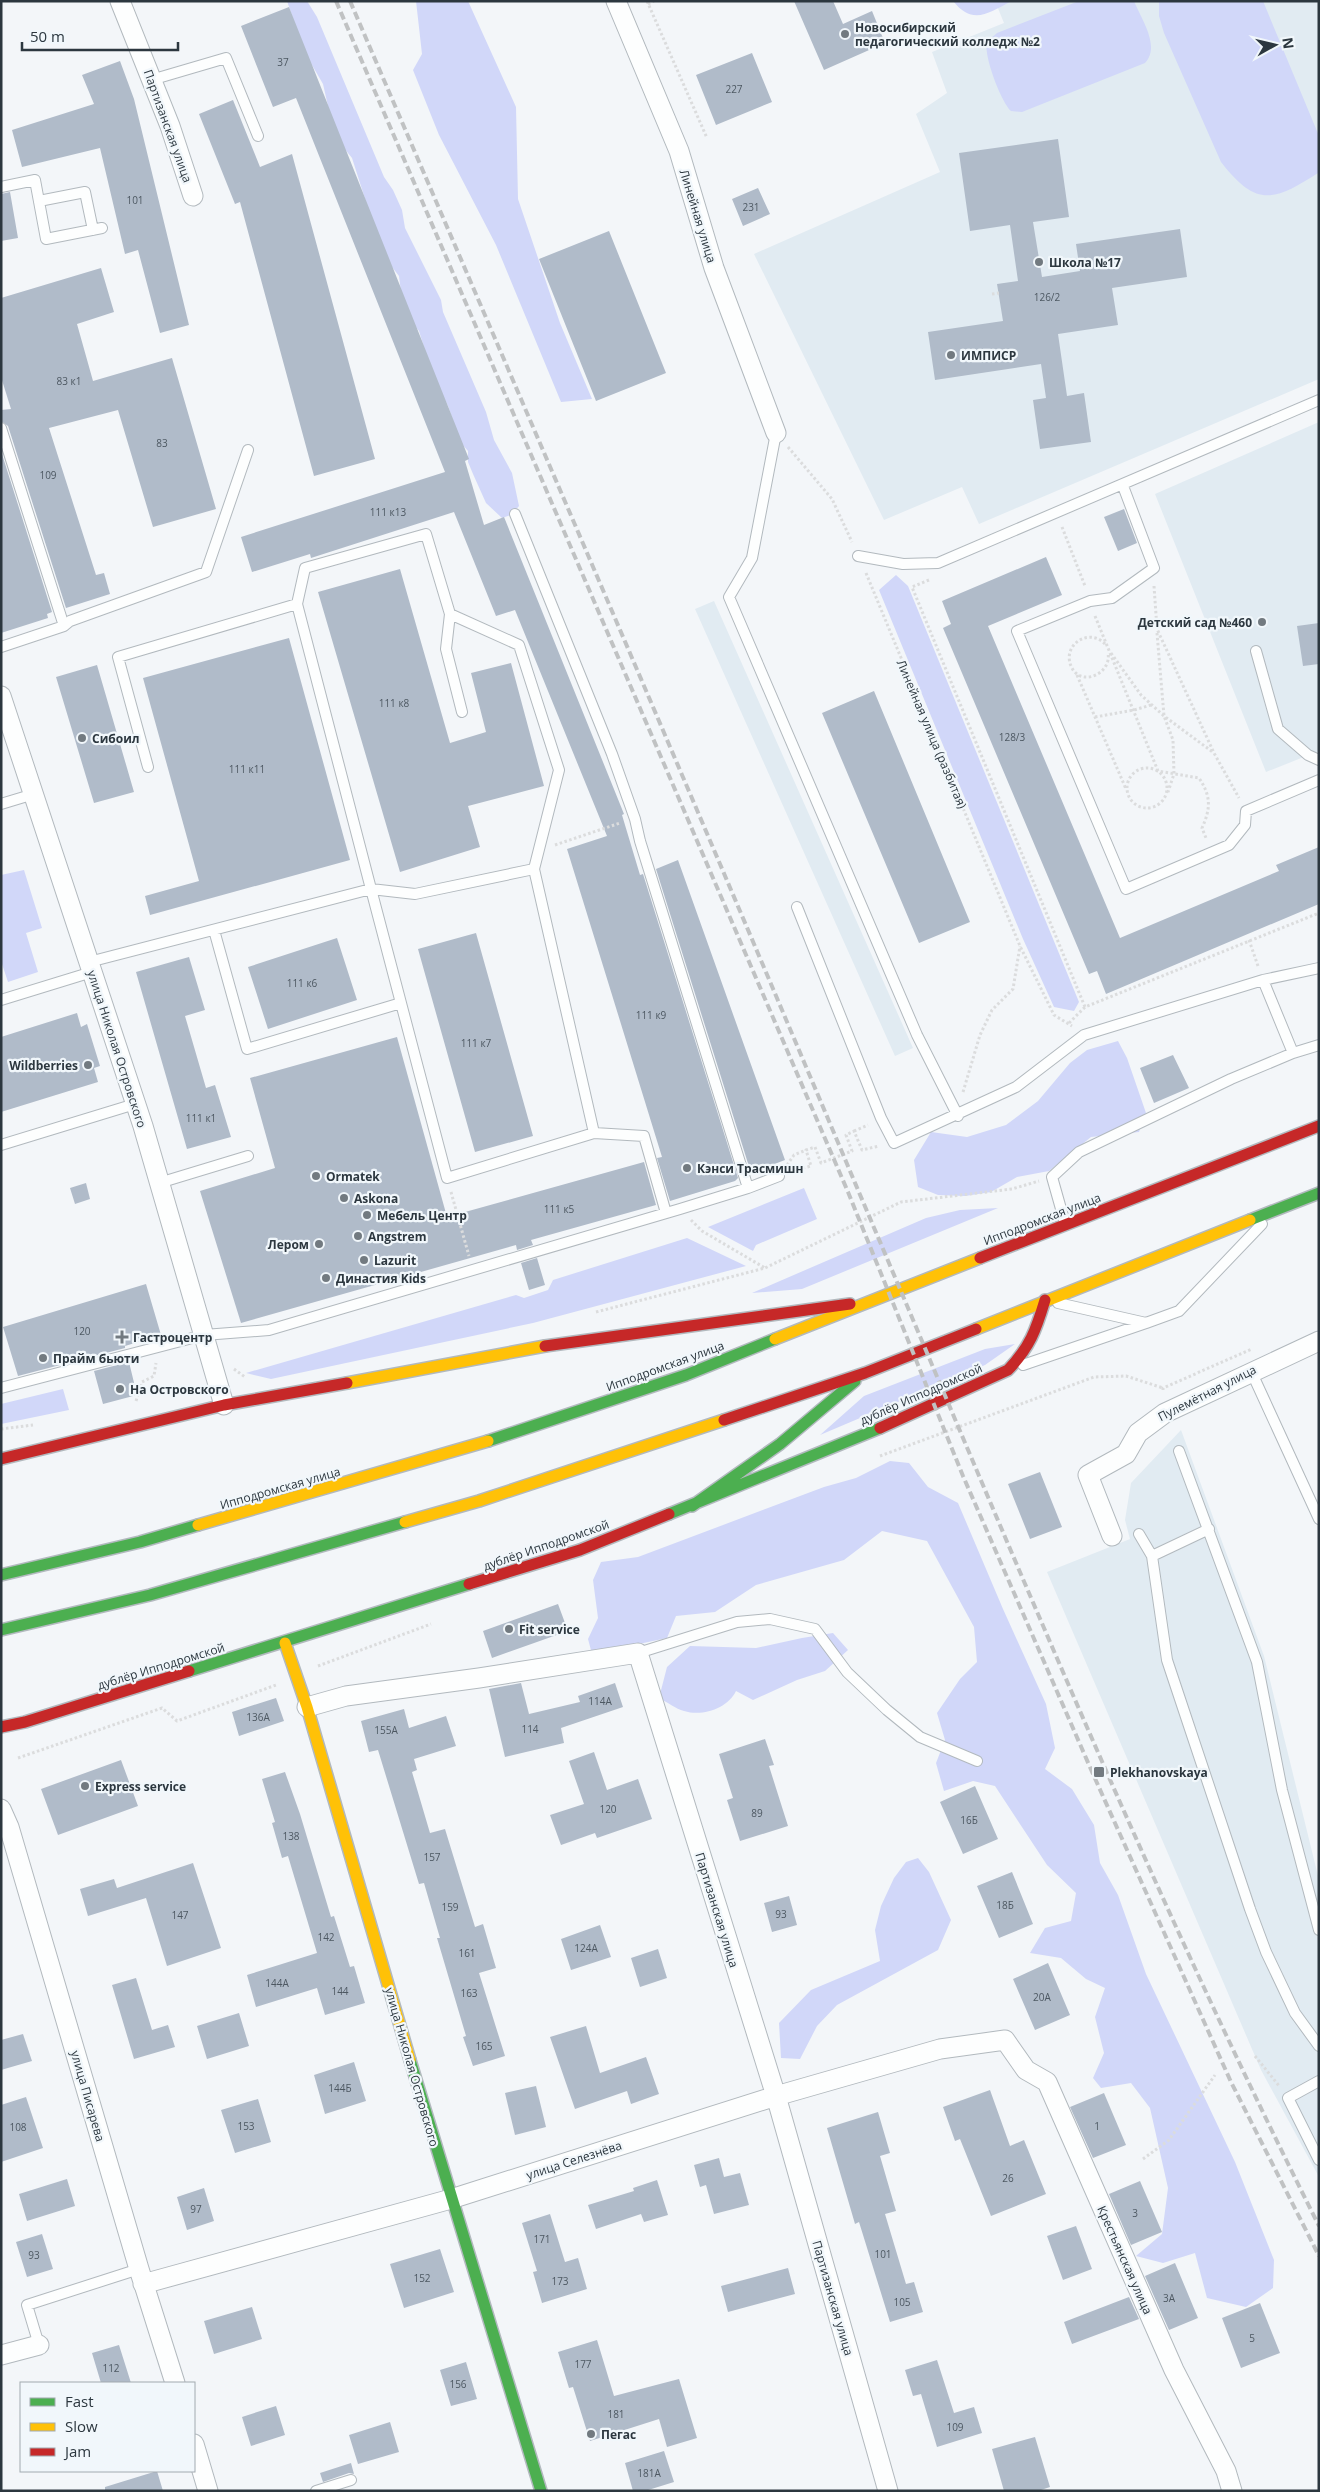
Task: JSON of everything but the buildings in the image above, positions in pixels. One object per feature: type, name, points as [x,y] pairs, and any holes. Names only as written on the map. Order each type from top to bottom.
[{"type":"main road","name":"Ипподромская улица","points":[[1,1576],[140,1542],[451,1453],[686,1375],[866,1302],[1319,1126]]},
{"type":"main road","points":[[1,1630],[150,1595],[479,1501],[865,1373],[1045,1300],[1319,1193]]},
{"type":"main road","name":"дублёр Ипподромской","points":[[1,1727],[26,1722],[580,1550],[692,1506],[905,1418],[1008,1370],[1023,1354],[1034,1336],[1045,1300]]},
{"type":"main road","points":[[1,1459],[224,1405],[568,1342],[866,1302]]},
{"type":"main road","points":[[692,1506],[780,1444],[865,1373]]},
{"type":"main road","name":"улица Николая Островского","points":[[285,1642],[307,1707],[451,2199],[541,2491]]},
{"type":"street","name":"Партизанская улица","points":[[120,1],[170,126],[193,196]]},
{"type":"street","name":"Линейная улица","points":[[616,1],[679,151],[714,268],[776,433]]},
{"type":"street","name":"улица Николая Островского","points":[[1,696],[160,1183],[224,1405]]},
{"type":"street","name":"Пулемётная улица","points":[[1112,1536],[1088,1475],[1126,1454],[1138,1433],[1164,1412],[1319,1341]]},
{"type":"street","name":"Партизанская улица","points":[[638,1653],[776,2096],[888,2491]]},
{"type":"street","points":[[307,1707],[346,1696],[479,1678],[638,1653]]},
{"type":"street","name":"улица Писарева","points":[[1,1809],[9,1827],[141,2277],[175,2382]]},
{"type":"street","name":"улица Селезнёва","points":[[141,2277],[451,2199],[776,2096],[940,2049],[1005,2040]]},
{"type":"street","name":"Крестьянская улица","points":[[1005,2040],[1026,2070],[1047,2082],[1174,2370],[1226,2470],[1232,2491]]},
{"type":"street","points":[[1,2356],[39,2345]]},
{"type":"street","points":[[195,2447],[208,2491]]},
{"type":"lane","points":[[152,80],[226,58],[258,136]]},
{"type":"lane","points":[[1,187],[35,180],[46,239],[97,229],[85,192],[39,201]]},
{"type":"lane","points":[[858,556],[903,564],[938,563],[1123,486],[1319,400]]},
{"type":"lane","points":[[1,428],[64,626]]},
{"type":"lane","points":[[776,433],[752,558],[729,597],[917,1035],[958,1116]]},
{"type":"lane","points":[[1,647],[64,626],[70,621],[206,572],[248,450]]},
{"type":"lane","points":[[1123,486],[1154,568],[1112,598],[1090,602],[1017,631],[1126,889],[1229,845],[1245,825],[1246,811],[1319,780]]},
{"type":"lane","points":[[515,514],[609,745],[635,820],[748,1188]]},
{"type":"lane","points":[[462,712],[446,649],[450,614],[426,534],[305,568],[297,604],[447,1178],[594,1133],[644,1136],[666,1213]]},
{"type":"lane","points":[[148,767],[118,657],[297,604]]},
{"type":"lane","points":[[450,614],[519,645],[559,770],[534,869],[594,1133]]},
{"type":"lane","points":[[1256,650],[1278,728],[1308,755],[1319,760]]},
{"type":"lane","points":[[1,804],[34,794]]},
{"type":"lane","points":[[1,1000],[91,967],[214,930],[371,889],[415,894],[534,869]]},
{"type":"lane","points":[[797,907],[881,1118],[894,1143],[958,1116],[1016,1087],[1084,1035],[1263,980],[1319,968]]},
{"type":"lane","points":[[214,930],[247,1049],[401,1003]]},
{"type":"lane","points":[[1263,980],[1293,1053]]},
{"type":"lane","points":[[1065,1224],[1052,1177],[1079,1152],[1229,1076],[1319,1045]]},
{"type":"lane","points":[[1,1145],[135,1104]]},
{"type":"lane","points":[[160,1183],[248,1156]]},
{"type":"lane","points":[[1,1388],[204,1335],[269,1330],[471,1272],[748,1188],[779,1176]]},
{"type":"lane","points":[[1008,1370],[1179,1311],[1275,1211]]},
{"type":"lane","points":[[1045,1300],[1146,1323]]},
{"type":"lane","points":[[1251,1371],[1319,1520]]},
{"type":"lane","points":[[1179,1451],[1257,1662],[1282,1790],[1319,1930]]},
{"type":"lane","points":[[1152,1556],[1209,1529]]},
{"type":"lane","points":[[1139,1534],[1152,1556],[1167,1660],[1266,1952],[1295,2013],[1319,2046]]},
{"type":"lane","points":[[638,1653],[737,1622],[770,1619],[815,1629],[847,1672],[887,1710],[920,1736],[977,1761]]},
{"type":"lane","points":[[1319,2081],[1288,2098],[1319,2160]]},
{"type":"lane","points":[[39,2345],[27,2305],[141,2277]]},
{"type":"lane","points":[[316,2491],[351,2480]]},
{"type":"path","points":[[654,1],[648,3],[707,138]]},
{"type":"path","points":[[992,294],[999,293]]},
{"type":"path","name":"Линейная улица (разбитая)","points":[[776,433],[832,499],[858,556],[1020,946],[1054,1015],[1069,1023],[1084,1035]]},
{"type":"path","points":[[1057,512],[1107,647],[1158,771],[1165,778],[1168,792]]},
{"type":"path","points":[[1154,568],[1164,716],[1174,740],[1174,774],[1168,792],[1156,806],[1146,809],[1134,805],[1128,798],[1126,788],[1095,716],[1077,675],[1071,667],[1068,657],[1070,648],[1079,639],[1089,637],[1100,640],[1141,694],[1152,705],[1164,716],[1214,753]]},
{"type":"path","points":[[930,579],[912,587],[1085,1007]]},
{"type":"path","points":[[1157,630],[1214,753],[1246,811]]},
{"type":"path","points":[[1077,675],[1088,678],[1098,675],[1105,669],[1109,659],[1107,647]]},
{"type":"path","points":[[1095,716],[1152,705]]},
{"type":"path","points":[[1126,788],[1128,779],[1136,771],[1147,768],[1198,778],[1208,791],[1208,814],[1202,828],[1212,853]]},
{"type":"path","points":[[540,850],[635,820]]},
{"type":"path","points":[[1069,1023],[1085,1007],[1319,913]]},
{"type":"path","points":[[1249,940],[1263,980]]},
{"type":"path","points":[[958,1116],[968,1069],[980,1035],[992,1010],[1014,989],[1020,946]]},
{"type":"path","points":[[779,1176],[794,1155],[806,1150],[815,1147],[821,1163],[852,1151],[846,1135],[870,1124]]},
{"type":"path","points":[[854,1131],[862,1150],[894,1143]]},
{"type":"path","points":[[779,1176],[811,1166],[806,1150]]},
{"type":"path","points":[[591,1313],[765,1268],[901,1202],[1012,1189],[1052,1177]]},
{"type":"path","points":[[447,1178],[469,1258],[471,1272]]},
{"type":"path","points":[[702,1232],[765,1268]]},
{"type":"path","points":[[128,1403],[138,1400],[142,1382],[154,1376],[160,1346]]},
{"type":"path","points":[[228,1366],[252,1381]]},
{"type":"path","points":[[1126,1376],[1163,1388]]},
{"type":"path","points":[[1,1429],[41,1423]]},
{"type":"path","points":[[18,1758],[162,1708],[177,1721],[296,1677],[328,1660],[361,1650]]},
{"type":"path","points":[[1255,2056],[1288,2098]]},
{"type":"path","points":[[1143,2159],[1169,2140],[1215,2075]]},
{"type":"shaded area","points":[[287,1],[307,1],[317,17],[384,177],[393,190],[402,210],[405,228],[441,300],[443,312],[486,412],[494,440],[512,473],[519,506],[511,515],[502,518],[486,503],[473,474],[468,462],[468,451],[461,443],[448,406],[433,376],[419,331],[410,320],[402,300],[399,276],[392,267],[375,230],[352,158],[335,137],[323,84],[305,53]]},
{"type":"shaded area","points":[[416,1],[468,1],[516,107],[518,199],[560,323],[592,399],[561,402],[496,245],[439,135],[413,70],[422,54]]},
{"type":"shaded area","points":[[953,1],[1012,1],[988,13],[974,15],[960,9]]},
{"type":"shaded area","name":"Школа №17","points":[[995,1],[1319,1],[1319,379],[979,524],[962,487],[884,520],[754,254],[940,172],[916,114],[947,93],[932,52],[1004,23]]},
{"type":"shaded area","points":[[1079,1],[1134,1],[1150,41],[1151,49],[1145,63],[1022,112],[1011,111],[1002,98],[990,67],[986,48],[987,42],[997,33]]},
{"type":"shaded area","points":[[1159,1],[1263,1],[1319,136],[1318,173],[1289,190],[1266,195],[1255,193],[1233,177],[1221,162],[1164,33],[1159,16]]},
{"type":"shaded area","name":"Детский сад №460","points":[[1319,422],[1319,751],[1266,772],[1155,494]]},
{"type":"shaded area","points":[[896,575],[908,586],[1079,1002],[1074,1011],[1054,1007],[1023,939],[879,590]]},
{"type":"shaded area","points":[[714,601],[913,1048],[895,1056],[695,609]]},
{"type":"shaded area","points":[[24,870],[42,928],[26,933],[38,972],[8,982],[1,961],[1,875]]},
{"type":"shaded area","points":[[1118,1041],[1127,1058],[1146,1113],[1139,1132],[1091,1137],[1049,1171],[1017,1177],[991,1192],[965,1196],[938,1195],[918,1187],[914,1160],[931,1132],[967,1137],[1006,1125],[1038,1101],[1070,1063],[1087,1050]]},
{"type":"shaded area","points":[[804,1188],[817,1219],[756,1245],[753,1251],[708,1227]]},
{"type":"shaded area","points":[[998,1208],[802,1289],[752,1293],[926,1218],[960,1210]]},
{"type":"shaded area","points":[[687,1238],[746,1266],[533,1323],[271,1379],[246,1373],[516,1295],[524,1298],[548,1290],[553,1280]]},
{"type":"shaded area","points":[[1015,1344],[985,1365],[820,1435],[864,1396],[985,1349]]},
{"type":"shaded area","points":[[63,1389],[69,1410],[1,1424],[1,1404]]},
{"type":"shaded area","points":[[1181,1430],[1264,1656],[1319,1880],[1319,2177],[1261,2070],[1047,1572],[1130,1539],[1125,1520],[1131,1483]]},
{"type":"shaded area","points":[[890,1461],[909,1463],[928,1487],[958,1503],[1046,1704],[1055,1748],[1045,1769],[1072,1789],[1094,1825],[1100,1863],[1118,1895],[1146,1974],[1235,2162],[1274,2260],[1273,2288],[1246,2307],[1207,2298],[1195,2253],[1163,2263],[1136,2256],[1162,2234],[1168,2188],[1150,2108],[1131,2083],[1101,2088],[1093,2078],[1104,2053],[1095,2017],[1105,1988],[1086,1979],[1061,1958],[1030,1953],[1045,1928],[1071,1921],[1076,1893],[1047,1865],[995,1786],[973,1781],[944,1791],[936,1763],[945,1740],[937,1713],[960,1679],[977,1662],[974,1627],[927,1541],[882,1531],[844,1560],[756,1585],[715,1612],[676,1616],[667,1638],[592,1654],[588,1639],[598,1618],[593,1580],[601,1562],[638,1557],[824,1487],[856,1478]]},
{"type":"shaded area","points":[[833,1633],[848,1650],[825,1671],[797,1680],[753,1700],[736,1691],[727,1702],[714,1710],[691,1713],[681,1710],[659,1698],[667,1667],[690,1646],[756,1648]]},
{"type":"shaded area","points":[[918,1858],[929,1872],[951,1920],[938,1950],[837,2005],[817,2026],[800,2059],[781,2058],[779,2023],[811,1990],[880,1961],[875,1930],[881,1906],[894,1878],[906,1862]]},
{"type":"railway","points":[[336,1],[848,1192],[963,1476],[1093,1774],[1231,2082],[1319,2256]]},
{"type":"railway","points":[[350,1],[669,744],[1080,1712],[1196,1970],[1256,2099],[1319,2226]]},
{"type":"traffic: fast","points":[[1250,1220],[1319,1193]]},
{"type":"traffic: fast","points":[[488,1441],[686,1375],[775,1339]]},
{"type":"traffic: fast","points":[[692,1506],[780,1444],[855,1381]]},
{"type":"traffic: fast","points":[[669,1514],[880,1428]]},
{"type":"traffic: fast","points":[[1,1630],[150,1595],[405,1522]]},
{"type":"traffic: fast","points":[[1,1575],[140,1542],[198,1525]]},
{"type":"traffic: fast","points":[[189,1671],[469,1584]]},
{"type":"traffic: fast","points":[[410,2060],[541,2491]]},
{"type":"traffic: slow","points":[[976,1329],[1250,1220]]},
{"type":"traffic: slow","points":[[775,1339],[980,1258]]},
{"type":"traffic: slow","points":[[347,1383],[545,1346]]},
{"type":"traffic: slow","points":[[405,1522],[479,1501],[724,1420]]},
{"type":"traffic: slow","points":[[198,1525],[488,1441]]},
{"type":"traffic: slow","points":[[285,1643],[307,1707],[410,2060]]},
{"type":"traffic: jam","points":[[980,1258],[1319,1126]]},
{"type":"traffic: jam","points":[[880,1428],[1008,1370],[1027,1346],[1039,1320],[1045,1300]]},
{"type":"traffic: jam","points":[[545,1346],[850,1304]]},
{"type":"traffic: jam","points":[[724,1420],[865,1373],[976,1329]]},
{"type":"traffic: jam","points":[[1,1459],[224,1405],[347,1383]]},
{"type":"traffic: jam","points":[[469,1584],[580,1550],[669,1514]]},
{"type":"traffic: jam","points":[[1,1727],[25,1722],[189,1671]]},
{"type":"place","name":"Новосибирский педагогический колледж №2","points":[[845,34]]},
{"type":"place","name":"Школа №17","points":[[1039,262]]},
{"type":"place","name":"ИМПИСР","points":[[951,355]]},
{"type":"place","name":"Детский сад №460","points":[[1262,622]]},
{"type":"place","name":"Сибоил","points":[[82,738]]},
{"type":"place","name":"Wildberries","points":[[88,1065]]},
{"type":"place","name":"Кэнси Трасмишн","points":[[687,1168]]},
{"type":"place","name":"Ormatek","points":[[316,1176]]},
{"type":"place","name":"Askona","points":[[344,1198]]},
{"type":"place","name":"Мебель Центр","points":[[367,1215]]},
{"type":"place","name":"Angstrem","points":[[358,1236]]},
{"type":"place","name":"Лером","points":[[319,1244]]},
{"type":"place","name":"Lazurit","points":[[364,1260]]},
{"type":"place","name":"Династия Kids","points":[[326,1278]]},
{"type":"place","name":"Гастроцентр","points":[[122,1337]]},
{"type":"place","name":"Прайм бьюти","points":[[43,1358]]},
{"type":"place","name":"На Островского","points":[[120,1389]]},
{"type":"place","name":"Fit service","points":[[509,1629]]},
{"type":"place","name":"Plekhanovskaya","points":[[1099,1772]]},
{"type":"place","name":"Express service","points":[[85,1786]]},
{"type":"place","name":"Пегас","points":[[591,2434]]}]
